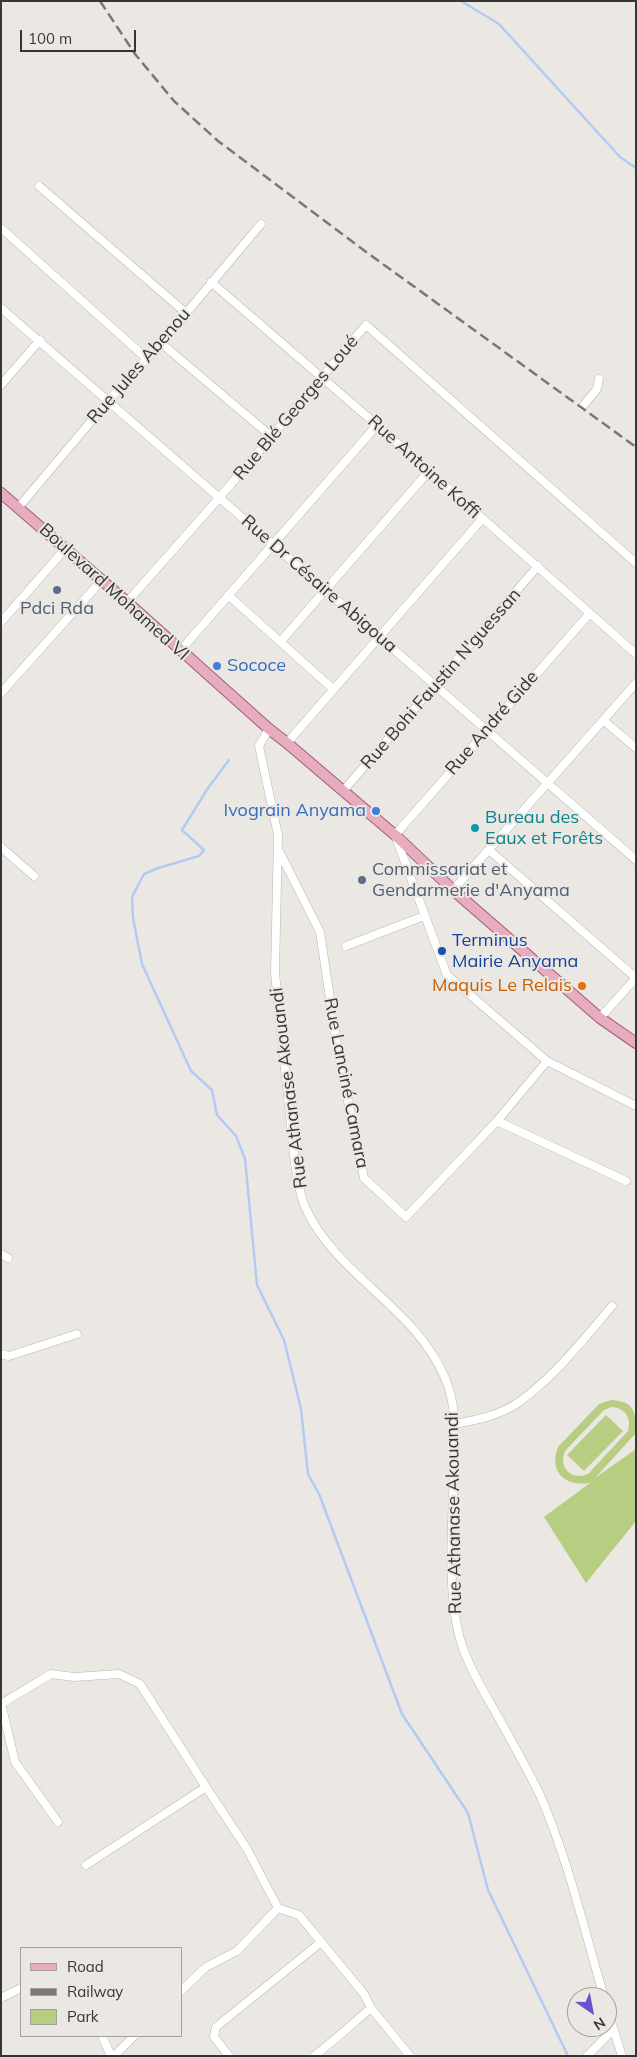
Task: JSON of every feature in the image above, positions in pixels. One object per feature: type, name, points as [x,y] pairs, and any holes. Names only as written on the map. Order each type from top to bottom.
[{"type":"main road","name":"Boulevard Mohamed VI","points":[[1,493],[127,602],[269,730],[288,743],[395,835],[453,890],[600,1018],[636,1043]]},
{"type":"street","points":[[39,186],[186,313]]},
{"type":"street","name":"Rue Jules Abenou","points":[[18,508],[261,224]]},
{"type":"street","points":[[2,229],[147,359]]},
{"type":"street","name":"Rue Antoine Koffi","points":[[211,282],[377,425],[636,654]]},
{"type":"street","name":"Rue Dr Césaire Abigoua","points":[[1,308],[636,860]]},
{"type":"street","name":"Rue Blé Georges Loué","points":[[127,602],[220,498],[366,325],[636,563]]},
{"type":"street","points":[[1,385],[40,340]]},
{"type":"street","points":[[161,343],[272,437]]},
{"type":"street","points":[[582,408],[597,389],[598,379]]},
{"type":"street","points":[[180,651],[377,425]]},
{"type":"street","points":[[281,641],[429,471]]},
{"type":"street","points":[[288,743],[482,519]]},
{"type":"street","points":[[1,622],[65,549]]},
{"type":"street","name":"Rue Bohi Faustin N'guessan","points":[[343,791],[436,686],[538,566]]},
{"type":"street","points":[[1,693],[101,581]]},
{"type":"street","points":[[228,595],[334,689]]},
{"type":"street","name":"Rue André Gide","points":[[395,835],[486,729],[590,613]]},
{"type":"street","points":[[453,890],[636,683]]},
{"type":"street","points":[[603,720],[636,748]]},
{"type":"street","name":"Rue Athanase Akouandi","points":[[269,730],[259,746],[278,835],[275,973],[299,1188],[305,1207],[335,1251],[403,1316],[423,1338],[437,1359],[447,1381],[455,1424],[453,1564],[456,1618],[461,1641],[478,1682],[538,1792],[554,1829],[601,1987]]},
{"type":"street","points":[[395,835],[447,975],[546,1061],[636,1106]]},
{"type":"street","points":[[1,847],[34,876]]},
{"type":"street","points":[[489,850],[636,978],[600,1018]]},
{"type":"street","name":"Rue Lanciné Camara","points":[[279,852],[320,932],[339,1058],[364,1178],[406,1217],[498,1121],[546,1061]]},
{"type":"street","points":[[346,946],[424,916]]},
{"type":"street","points":[[498,1121],[626,1181]]},
{"type":"street","points":[[455,1424],[479,1420],[519,1402],[570,1355],[612,1306]]},
{"type":"street","points":[[1,1354],[9,1356],[77,1334]]},
{"type":"street","points":[[58,1822],[15,1762],[1,1703],[52,1674],[74,1677],[120,1674],[140,1684],[247,1849],[278,1908],[299,1915],[320,1943],[358,1987],[371,2008],[410,2056]]},
{"type":"street","points":[[86,1865],[206,1787]]},
{"type":"street","points":[[182,1989],[206,1967],[237,1951],[278,1908]]},
{"type":"street","points":[[229,2056],[214,2037],[216,2027],[320,1943]]},
{"type":"street","points":[[1,1998],[20,1988]]},
{"type":"street","points":[[314,2056],[371,2008]]},
{"type":"street","points":[[102,2037],[112,2056],[133,2037]]},
{"type":"street","points":[[587,2056],[606,2037]]},
{"type":"street","points":[[615,2037],[622,2056]]},
{"type":"green space","points":[[611,1400],[619,1401],[629,1406],[634,1414],[636,1433],[595,1478],[636,1449],[636,1521],[586,1583],[544,1517],[590,1483],[574,1483],[567,1480],[558,1471],[556,1456],[558,1447],[599,1404]],"holes":[[[612,1407],[621,1409],[628,1418],[628,1431],[588,1474],[582,1476],[572,1474],[565,1468],[563,1463],[565,1451],[604,1410]]]},
{"type":"green space","points":[[606,1415],[623,1431],[584,1471],[567,1455]]},
{"type":"waterway","points":[[461,1],[499,24],[620,157],[636,168]]},
{"type":"waterway","points":[[229,760],[208,788],[182,830],[204,850],[199,856],[144,874],[132,897],[133,918],[142,964],[191,1071],[212,1090],[217,1115],[236,1136],[245,1159],[257,1285],[284,1340],[301,1409],[308,1474],[319,1494],[402,1714],[468,1813],[488,1890],[568,2056]]},
{"type":"railway","points":[[100,1],[135,54],[174,101],[218,141],[369,254],[636,447]]},
{"type":"place","name":"Pdci Rda","points":[[57,590]]},
{"type":"place","name":"Sococe","points":[[217,666]]},
{"type":"place","name":"Ivograin Anyama","points":[[376,811]]},
{"type":"place","name":"Bureau des Eaux et Forêts","points":[[475,828]]},
{"type":"place","name":"Commissariat et Gendarmerie d'Anyama","points":[[362,880]]},
{"type":"place","name":"Terminus Mairie Anyama","points":[[442,951]]},
{"type":"place","name":"Maquis Le Relais","points":[[582,986]]}]
